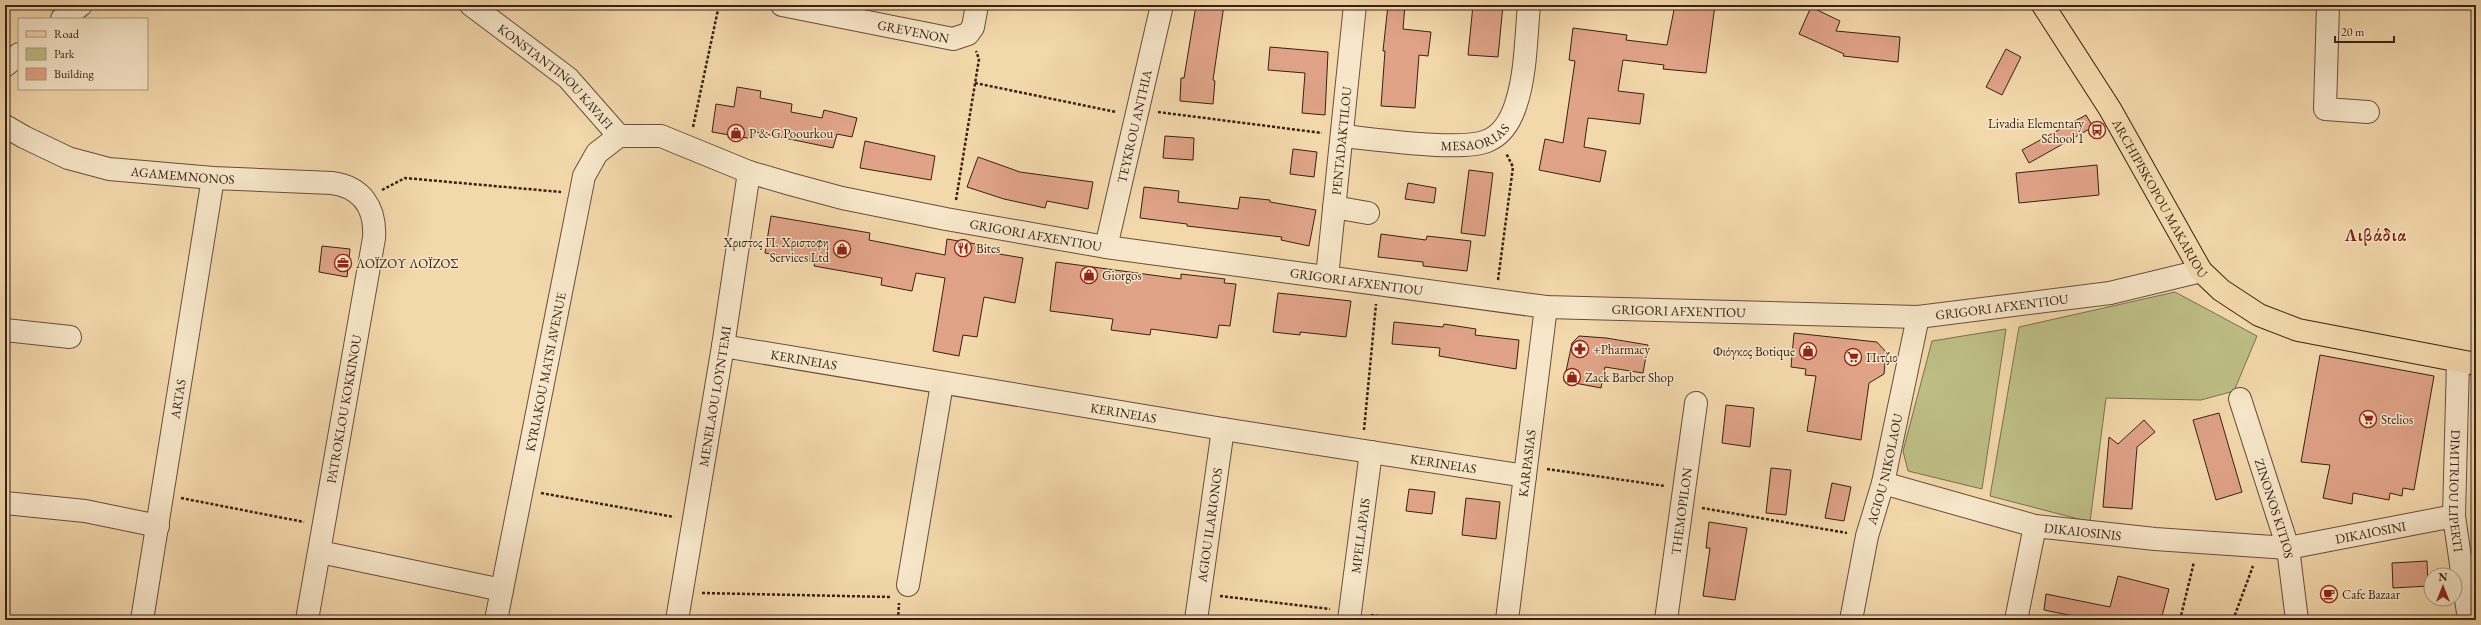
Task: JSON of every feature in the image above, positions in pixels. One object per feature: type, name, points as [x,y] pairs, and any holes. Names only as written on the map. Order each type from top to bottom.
[{"type":"main road","name":"ARCHIPISKOPOU MAKARIOU","points":[[2043,5],[2110,110],[2201,271],[2221,290],[2259,315],[2298,330],[2325,337],[2467,362]]},
{"type":"street","name":"GREVENON","points":[[782,5],[953,39],[968,34],[973,27],[977,5]]},
{"type":"street","name":"TEYKROU ANTHIA","points":[[1106,247],[1162,5]]},
{"type":"street","name":"PENTADAKTILOU","points":[[1327,277],[1355,5]]},
{"type":"street","name":"MESAORIAS","points":[[1342,136],[1460,146],[1486,142],[1496,136],[1506,126],[1519,95],[1529,5]]},
{"type":"street","points":[[2328,5],[2325,110],[2368,112]]},
{"type":"street","name":"KONSTANTINOU KAVAFI","points":[[484,8],[568,78],[619,136]]},
{"type":"street","points":[[5,66],[18,55]]},
{"type":"street","name":"AGAMEMNONOS","points":[[5,126],[40,145],[88,165],[109,169],[213,178],[332,183],[345,185],[366,199]]},
{"type":"street","name":"GRIGORI AFXENTIOU","points":[[619,136],[661,136],[749,172],[842,198],[952,220],[1106,247],[1546,307],[1918,317],[2110,293],[2201,271]]},
{"type":"street","name":"KYRIAKOU MATSI AVENUE","points":[[496,620],[584,176],[597,153],[619,136]]},
{"type":"street","name":"MENELAOU LOYNTEMI","points":[[677,620],[723,346],[749,172]]},
{"type":"street","name":"ARTAS","points":[[142,620],[213,178]]},
{"type":"street","name":"PATROKLOU KOKKINOU","points":[[308,620],[374,238],[375,224],[366,199]]},
{"type":"street","points":[[1334,207],[1368,213]]},
{"type":"street","name":"KARPASIAS","points":[[1507,620],[1546,307]]},
{"type":"street","name":"AGIOU NIKOLAOU","points":[[1851,620],[1867,536],[1883,483],[1918,317]]},
{"type":"street","points":[[5,330],[70,337]]},
{"type":"street","name":"KERINEIAS","points":[[723,346],[942,384],[1223,429],[1367,451],[1526,471]]},
{"type":"street","name":"DIMITRIOU LIPERTI","points":[[2467,362],[2454,516],[2468,620]]},
{"type":"street","points":[[904,591],[942,384]]},
{"type":"street","name":"ZINONOS KITIOS","points":[[2240,399],[2288,548],[2297,620]]},
{"type":"street","name":"THEMOPILON","points":[[1666,620],[1696,403]]},
{"type":"street","name":"AGIOU ILARIONOS","points":[[1196,620],[1223,429]]},
{"type":"street","name":"MPELLAPAIS","points":[[1349,616],[1367,451]]},
{"type":"street","name":"DIKAIOSINIS","points":[[1883,483],[2035,526],[2199,542],[2288,548]]},
{"type":"street","points":[[5,503],[85,511],[158,526]]},
{"type":"street","name":"DIKAIOSINI","points":[[2288,548],[2454,516]]},
{"type":"street","points":[[2016,620],[2035,526]]},
{"type":"street","points":[[320,552],[502,590]]},
{"type":"path","points":[[689,148],[719,5]]},
{"type":"path","points":[[952,220],[979,59]]},
{"type":"path","points":[[975,83],[1137,113],[1342,136]]},
{"type":"path","points":[[1495,300],[1513,167],[1496,136]]},
{"type":"path","points":[[366,199],[405,178],[580,194]]},
{"type":"path","points":[[1367,451],[1378,284]]},
{"type":"path","points":[[1526,471],[1683,497],[1867,536]]},
{"type":"path","points":[[521,489],[693,521]]},
{"type":"path","points":[[163,495],[324,526]]},
{"type":"path","points":[[2180,620],[2199,542]]},
{"type":"path","points":[[2233,620],[2261,546]]},
{"type":"path","points":[[681,592],[904,591]]},
{"type":"path","points":[[1200,594],[1349,616],[1411,620]]},
{"type":"green space","points":[[2175,292],[2257,336],[2234,391],[2201,400],[2106,398],[2090,522],[1990,496],[2019,327]]},
{"type":"green space","points":[[2006,329],[1982,489],[1908,471],[1903,451],[1932,341]]},
{"type":"building","points":[[1196,5],[1224,5],[1213,80],[1215,81],[1213,104],[1180,101],[1181,78],[1184,78]]},
{"type":"building","points":[[1388,5],[1405,5],[1403,29],[1431,32],[1428,56],[1419,55],[1415,108],[1381,106],[1385,51],[1383,51]]},
{"type":"building","points":[[1473,5],[1503,5],[1498,57],[1468,55]]},
{"type":"building","points":[[1675,5],[1715,5],[1706,73],[1663,69],[1664,65],[1623,60],[1618,91],[1644,94],[1640,124],[1588,118],[1584,147],[1606,151],[1600,182],[1539,170],[1545,139],[1563,143],[1575,61],[1569,60],[1573,28],[1627,35],[1626,40],[1667,45]]},
{"type":"building","points":[[1811,7],[1840,21],[1836,31],[1900,37],[1898,62],[1843,56],[1844,54],[1799,34]]},
{"type":"building","points":[[1270,47],[1328,52],[1325,115],[1302,113],[1305,73],[1268,70]]},
{"type":"building","points":[[2006,49],[2021,57],[2002,95],[1986,87]]},
{"type":"building","points":[[737,87],[761,91],[760,98],[792,104],[791,112],[822,118],[824,110],[857,118],[852,137],[837,134],[833,148],[755,132],[753,139],[712,132],[716,104],[734,107]]},
{"type":"building","points":[[2086,115],[2093,127],[2029,163],[2022,150]]},
{"type":"building","points":[[1165,136],[1194,138],[1193,160],[1163,158]]},
{"type":"building","points":[[865,141],[935,156],[931,180],[860,168]]},
{"type":"building","points":[[1293,149],[1317,152],[1314,177],[1290,174]]},
{"type":"building","points":[[978,157],[1020,172],[1093,182],[1088,209],[1047,201],[1045,208],[1004,199],[967,187]]},
{"type":"building","points":[[2097,165],[2099,195],[2019,203],[2016,173]]},
{"type":"building","points":[[1469,170],[1493,173],[1485,236],[1461,233]]},
{"type":"building","points":[[1408,183],[1436,188],[1434,203],[1405,199]]},
{"type":"building","points":[[1144,187],[1179,191],[1178,202],[1238,209],[1240,197],[1270,200],[1270,202],[1316,210],[1309,246],[1281,240],[1282,237],[1187,226],[1187,224],[1140,218]]},
{"type":"building","points":[[771,216],[870,233],[869,240],[945,255],[947,239],[982,245],[981,251],[1023,258],[1015,303],[984,297],[977,337],[963,335],[959,356],[933,351],[945,278],[916,273],[912,291],[881,285],[882,278],[814,266],[815,262],[765,253]]},
{"type":"building","points":[[1381,234],[1426,240],[1427,236],[1471,241],[1467,271],[1423,266],[1423,262],[1378,257]]},
{"type":"building","points":[[322,246],[350,249],[347,277],[319,272]]},
{"type":"building","points":[[1056,262],[1181,279],[1181,274],[1225,279],[1224,283],[1236,284],[1230,326],[1219,325],[1217,338],[1151,329],[1150,335],[1111,330],[1113,319],[1050,311]]},
{"type":"building","points":[[1278,293],[1351,301],[1346,337],[1300,332],[1300,335],[1273,332]]},
{"type":"building","points":[[1394,322],[1443,327],[1444,324],[1476,329],[1475,335],[1519,340],[1516,369],[1439,356],[1440,348],[1392,344]]},
{"type":"building","points":[[1794,333],[1877,342],[1886,352],[1884,374],[1869,383],[1861,440],[1807,431],[1816,376],[1805,375],[1806,369],[1791,367]]},
{"type":"building","points":[[1579,336],[1606,338],[1648,345],[1643,373],[1605,367],[1601,388],[1564,381],[1572,343]]},
{"type":"building","name":"Stelios","points":[[2320,355],[2434,376],[2414,490],[2403,488],[2402,496],[2390,493],[2389,500],[2353,493],[2352,504],[2323,498],[2330,465],[2301,462]]},
{"type":"building","points":[[1726,405],[1754,408],[1750,447],[1722,443]]},
{"type":"building","points":[[2219,413],[2242,492],[2216,500],[2193,420]]},
{"type":"building","points":[[2144,420],[2155,432],[2137,447],[2132,509],[2103,507],[2109,437],[2118,444]]},
{"type":"building","points":[[1771,468],[1791,470],[1786,515],[1766,513]]},
{"type":"building","points":[[1832,483],[1851,487],[1844,521],[1825,518]]},
{"type":"building","points":[[1409,489],[1435,492],[1432,514],[1406,511]]},
{"type":"building","points":[[1466,498],[1500,502],[1496,539],[1462,535]]},
{"type":"building","points":[[1709,522],[1747,528],[1735,600],[1703,596],[1710,548],[1706,548]]},
{"type":"building","points":[[2427,561],[2427,567],[2423,567],[2423,586],[2393,588],[2392,563]]},
{"type":"building","points":[[2118,576],[2169,589],[2161,620],[2093,620],[2044,610],[2046,594],[2110,607]]},
{"type":"place","name":"Livadia Elementary School 1","points":[[2097,130]]},
{"type":"place","name":"P & G Poourkou","points":[[736,133]]},
{"type":"place","name":"Bites","points":[[963,248]]},
{"type":"place","name":"Χριστος Π. Χριστοφη Services Ltd","points":[[842,249]]},
{"type":"place","name":"ΛΟΪΖΟΥ ΛΟΪΖΟΣ","points":[[343,263]]},
{"type":"place","name":"Giorgos","points":[[1089,275]]},
{"type":"place","name":"+Pharmacy","points":[[1580,349]]},
{"type":"place","name":"Φιόγκος Botique","points":[[1808,351]]},
{"type":"place","name":"Πιτζιο","points":[[1853,357]]},
{"type":"place","name":"Zack Barber Shop","points":[[1572,377]]},
{"type":"place","name":"Stelios","points":[[2368,419]]},
{"type":"place","name":"Cafe Bazaar","points":[[2329,594]]},
{"type":"district","name":"Λιβάδια","points":[[2376,235]]}]
